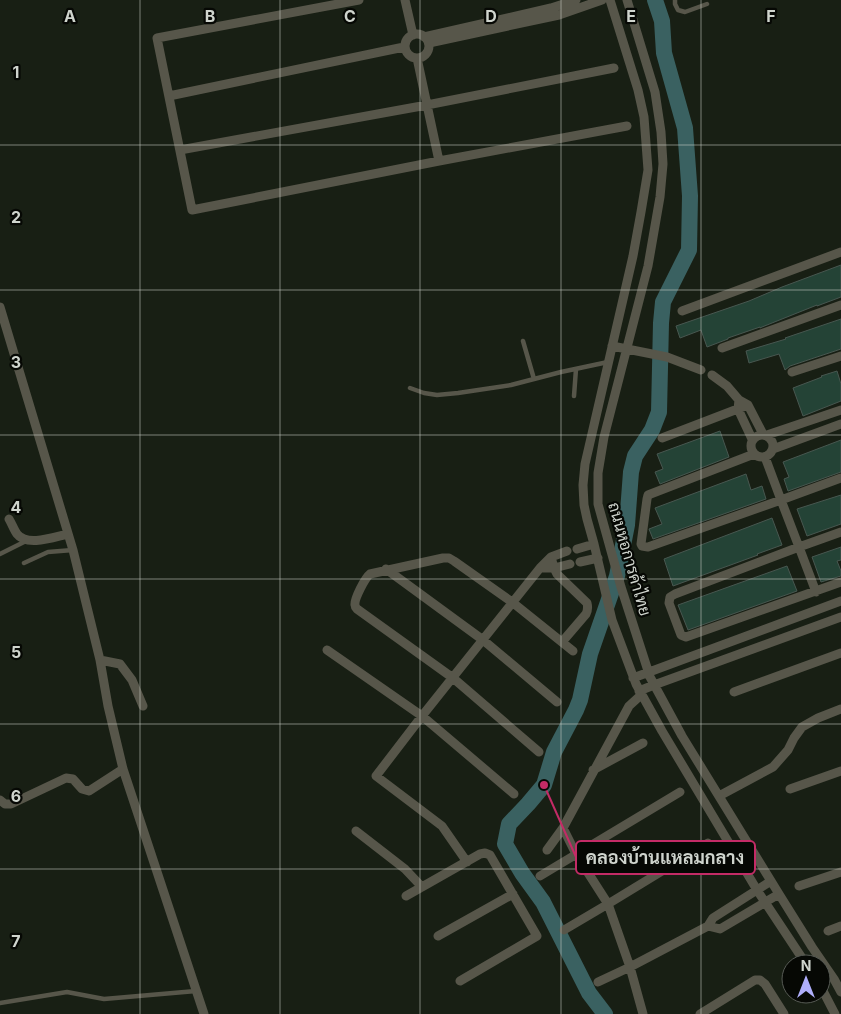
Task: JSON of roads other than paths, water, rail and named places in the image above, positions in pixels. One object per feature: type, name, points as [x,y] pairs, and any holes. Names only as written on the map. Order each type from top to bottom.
[{"type":"street","points":[[359,0],[157,38],[192,210],[628,126]]},
{"type":"street","points":[[405,0],[412,35]]},
{"type":"street","points":[[558,10],[576,0]]},
{"type":"street","points":[[426,40],[602,0]]},
{"type":"street","name":"ถนนหอการค้าไทย","points":[[610,0],[638,90],[644,124],[648,170],[633,256],[585,464],[584,505],[612,620],[640,693],[757,890],[800,954]]},
{"type":"street","name":"ถนนหอการค้าไทย","points":[[627,0],[655,92],[661,132],[663,164],[660,197],[648,266],[604,437],[598,473],[598,504],[620,584],[648,672],[654,685],[682,736],[812,947],[838,978],[840,990]]},
{"type":"street","points":[[416,34],[426,40],[429,48],[425,55],[414,58],[407,54],[404,46],[407,39],[412,35],[416,34]]},
{"type":"street","points":[[169,96],[404,46]]},
{"type":"street","points":[[417,58],[439,162]]},
{"type":"street","points":[[180,150],[427,105],[614,68]]},
{"type":"street","points":[[682,311],[841,252]]},
{"type":"street","points":[[722,348],[841,305]]},
{"type":"street","points":[[0,307],[1,317],[73,550],[124,769],[204,1014]]},
{"type":"street","points":[[612,346],[667,357],[702,370]]},
{"type":"street","points":[[792,372],[841,356]]},
{"type":"street","points":[[712,375],[727,386],[739,404],[752,439],[750,447],[757,456],[765,457],[773,449],[841,424]]},
{"type":"street","points":[[662,438],[739,404],[748,405],[765,435],[772,441],[773,449]]},
{"type":"street","points":[[752,439],[759,435],[765,435],[841,410]]},
{"type":"street","points":[[754,454],[648,495],[642,546],[648,547],[841,478]]},
{"type":"street","points":[[765,457],[816,592]]},
{"type":"street","points":[[9,519],[16,534],[27,541],[68,534]]},
{"type":"street","points":[[841,532],[675,594],[670,597],[669,603],[681,634],[686,637],[841,582]]},
{"type":"street","points":[[577,549],[594,544]]},
{"type":"street","points":[[467,862],[442,826],[376,776],[540,568],[551,557],[567,551]]},
{"type":"street","points":[[551,557],[554,568],[561,578],[587,602],[588,606],[586,614],[562,642]]},
{"type":"street","points":[[539,752],[453,678],[357,609],[355,605],[356,599],[366,576],[370,574],[386,569],[449,558],[512,602],[573,651]]},
{"type":"street","points":[[580,562],[598,558]]},
{"type":"street","points":[[540,568],[554,568],[570,564]]},
{"type":"street","points":[[386,569],[483,640],[557,702]]},
{"type":"street","points":[[602,579],[620,584]]},
{"type":"street","points":[[633,678],[841,601]]},
{"type":"street","points":[[548,850],[563,828],[629,706],[640,693],[654,685],[841,617]]},
{"type":"street","points":[[327,650],[422,716],[514,794]]},
{"type":"street","points":[[734,692],[841,653]]},
{"type":"street","points":[[686,658],[692,671]]},
{"type":"street","points":[[100,660],[120,664],[132,680],[143,706]]},
{"type":"street","points":[[719,796],[773,767],[788,750],[802,727],[818,718],[841,710]]},
{"type":"street","points":[[593,770],[643,742]]},
{"type":"street","points":[[0,800],[5,804],[12,804],[66,778],[74,779],[82,789],[89,791],[124,769]]},
{"type":"street","points":[[790,789],[841,771]]},
{"type":"street","points":[[540,876],[680,792]]},
{"type":"street","points":[[563,828],[576,854],[608,904],[630,967],[643,1014]]},
{"type":"street","points":[[356,831],[404,869],[422,887]]},
{"type":"street","points":[[564,930],[708,843]]},
{"type":"street","points":[[406,896],[480,854],[490,855],[537,936],[460,981]]},
{"type":"street","points":[[799,886],[841,872]]},
{"type":"street","points":[[598,982],[708,926],[713,918],[771,880]]},
{"type":"street","points":[[438,936],[513,894]]},
{"type":"street","points":[[708,926],[720,929],[779,894]]},
{"type":"street","points":[[828,931],[841,926]]},
{"type":"street","points":[[700,1014],[755,980],[760,980],[765,984],[784,1014]]},
{"type":"lane","points":[[675,0],[678,10],[685,12],[707,4]]},
{"type":"lane","points":[[523,341],[534,379]]},
{"type":"lane","points":[[410,388],[424,393],[458,393],[511,385],[608,362]]},
{"type":"lane","points":[[574,396],[576,370]]},
{"type":"lane","points":[[0,554],[27,541]]},
{"type":"lane","points":[[24,563],[48,552],[73,550]]},
{"type":"lane","points":[[0,1002],[67,992],[104,999],[196,991]]},
{"type":"waterway","points":[[605,1014],[589,993],[543,902],[522,873],[505,844],[509,824],[544,785],[554,752],[580,700],[590,654],[617,576],[627,525],[631,472],[635,456],[652,430],[659,412],[663,302],[689,250],[690,196],[685,128],[664,53],[662,21],[655,0]]},
{"type":"place","name":"คลองบ้านแหลมกลาง","points":[[544,785]]}]
